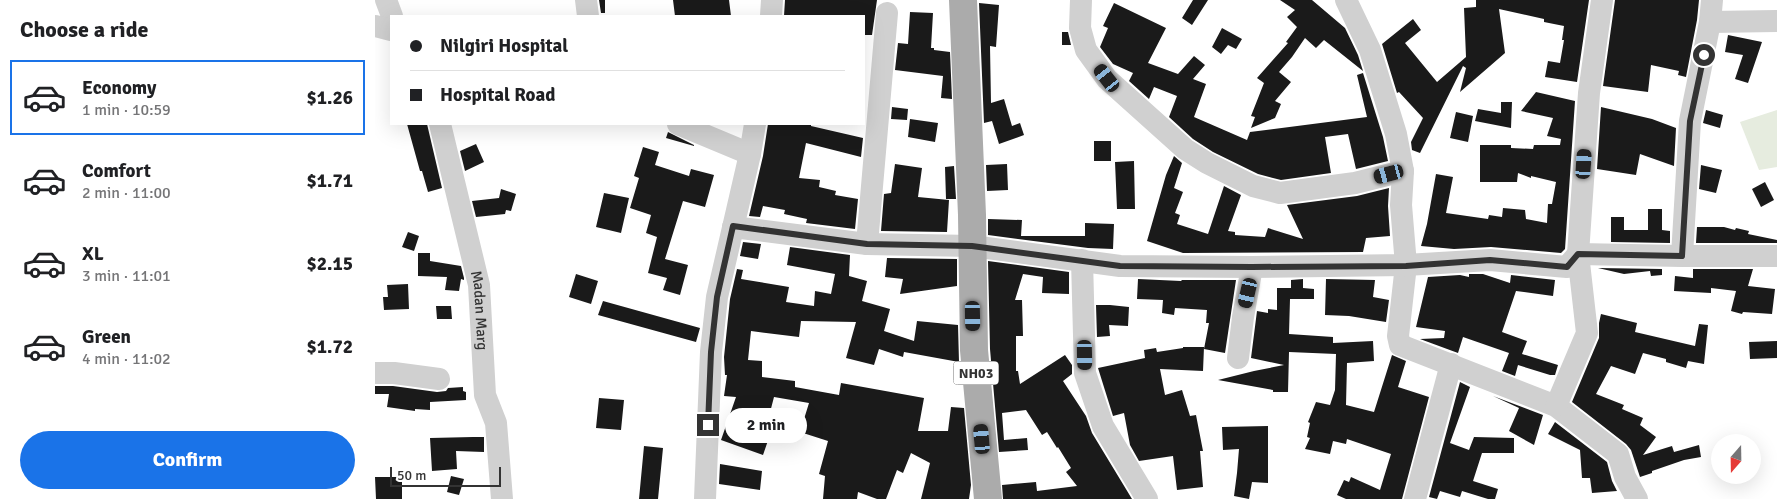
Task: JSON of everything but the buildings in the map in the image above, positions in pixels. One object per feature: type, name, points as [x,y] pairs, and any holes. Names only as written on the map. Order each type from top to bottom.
[{"type":"main road","name":"NH03","points":[[963,0],[973,215],[974,350],[988,499]]},
{"type":"street","points":[[386,0],[392,15]]},
{"type":"street","points":[[586,0],[588,15]]},
{"type":"street","points":[[771,15],[773,0]]},
{"type":"street","points":[[1081,0],[1080,28],[1085,50],[1107,78],[1185,149],[1207,163],[1253,186],[1280,193],[1355,183],[1403,171]]},
{"type":"street","points":[[1346,0],[1370,50],[1396,134],[1403,171],[1401,205],[1406,266],[1398,336],[1400,345],[1556,406],[1618,454],[1625,477],[1637,499]]},
{"type":"street","points":[[1556,406],[1587,333],[1578,254],[1589,93],[1602,0]]},
{"type":"street","points":[[1682,256],[1690,121],[1710,22],[1712,0]]},
{"type":"street","points":[[867,244],[887,13]]},
{"type":"street","points":[[1710,22],[1777,21]]},
{"type":"street","points":[[375,26],[390,30]]},
{"type":"street","name":"Madan Marg","points":[[440,125],[479,285],[485,395],[496,423],[503,499]]},
{"type":"street","points":[[680,125],[750,154]]},
{"type":"street","points":[[705,499],[711,352],[717,297],[750,154],[755,125]]},
{"type":"street","points":[[733,226],[867,244],[972,246],[1120,266],[1406,266],[1490,260],[1567,267],[1578,254]]},
{"type":"street","points":[[1578,254],[1777,256]]},
{"type":"street","points":[[1083,260],[1085,374],[1103,426],[1147,499]]},
{"type":"street","points":[[1238,358],[1252,267]]},
{"type":"street","points":[[1415,499],[1451,364]]},
{"type":"street","points":[[375,373],[394,373],[439,379]]},
{"type":"shaded area","points":[[1777,110],[1777,167],[1759,170],[1740,122]]},
{"type":"route","points":[[708,425],[711,352],[717,297],[733,226],[867,244],[972,246],[1120,266],[1406,266],[1490,260],[1567,267],[1578,254],[1682,256],[1690,121],[1704,55]]}]
